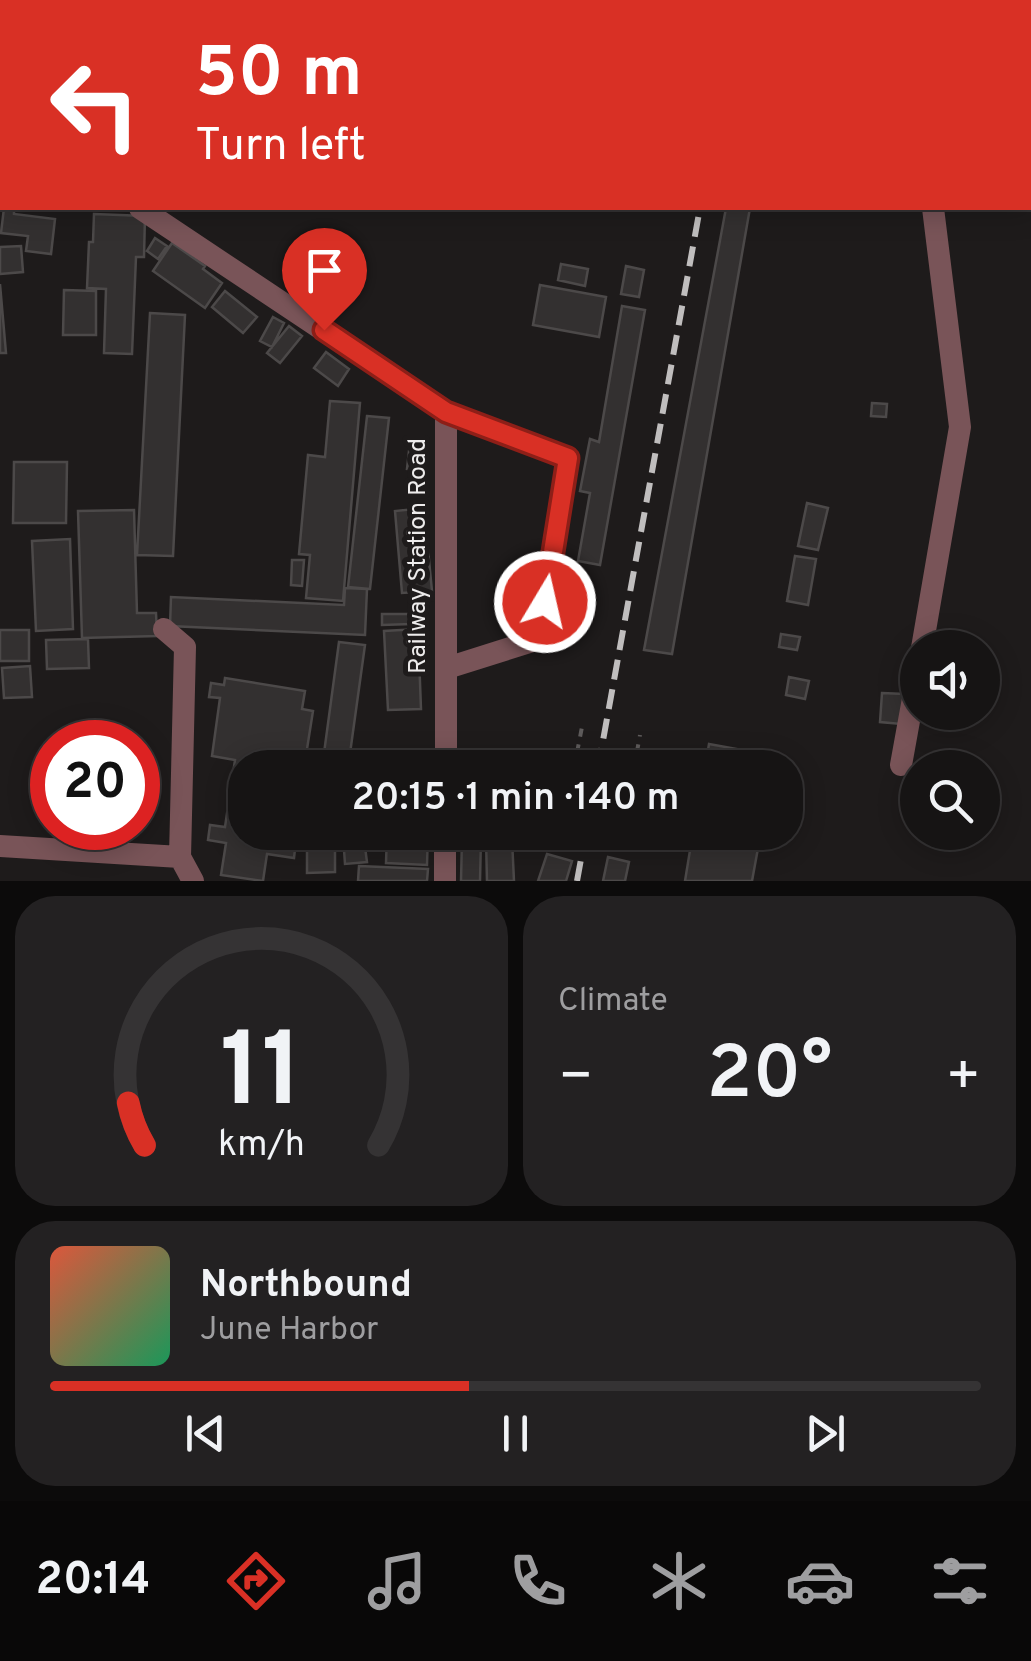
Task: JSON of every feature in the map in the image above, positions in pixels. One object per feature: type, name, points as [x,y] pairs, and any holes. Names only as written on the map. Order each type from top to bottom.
[{"type":"street","name":"Railway Station Road","points":[[143,210],[446,412],[446,750]]},
{"type":"street","points":[[925,630],[960,427],[933,210]]},
{"type":"street","points":[[446,412],[568,458],[539,639],[447,668]]},
{"type":"street","points":[[164,629],[185,646],[180,857],[193,881]]},
{"type":"street","points":[[0,846],[180,857]]},
{"type":"street","points":[[445,850],[445,881]]},
{"type":"path","points":[[578,750],[582,728]]},
{"type":"path","points":[[637,750],[640,735]]},
{"type":"building","points":[[4,210],[55,219],[51,254],[26,251],[28,236],[1,233]]},
{"type":"building","points":[[726,210],[750,210],[672,654],[644,650]]},
{"type":"building","points":[[94,214],[145,216],[144,257],[136,257],[132,354],[104,353],[106,289],[87,288]]},
{"type":"building","points":[[155,238],[167,246],[158,259],[147,251]]},
{"type":"building","points":[[172,243],[222,283],[205,308],[153,271]]},
{"type":"building","points":[[21,246],[23,272],[0,274],[0,247]]},
{"type":"building","points":[[561,264],[588,269],[585,286],[558,280]]},
{"type":"building","points":[[626,266],[644,270],[639,297],[621,294]]},
{"type":"building","points":[[0,284],[6,353],[0,353]]},
{"type":"building","points":[[540,285],[606,297],[599,337],[533,325]]},
{"type":"building","points":[[64,290],[96,291],[96,335],[63,335]]},
{"type":"building","points":[[225,291],[257,317],[243,333],[212,307]]},
{"type":"building","points":[[622,306],[645,310],[600,565],[578,561],[590,493],[580,491],[590,439],[599,442]]},
{"type":"building","points":[[150,313],[185,315],[173,556],[137,555]]},
{"type":"building","points":[[273,317],[284,323],[272,347],[260,341]]},
{"type":"building","points":[[289,326],[302,336],[280,363],[267,353]]},
{"type":"building","points":[[326,352],[349,369],[338,386],[314,368]]},
{"type":"building","points":[[330,401],[360,403],[343,601],[306,598],[310,555],[299,554],[308,455],[325,457]]},
{"type":"building","points":[[872,403],[887,404],[886,417],[871,416]]},
{"type":"building","points":[[367,416],[389,418],[370,589],[348,587]]},
{"type":"building","points":[[409,451],[424,452],[422,471],[407,469]]},
{"type":"building","points":[[14,462],[67,462],[66,523],[13,523]]},
{"type":"building","points":[[807,503],[828,508],[818,550],[798,546]]},
{"type":"building","points":[[424,508],[432,591],[402,593],[395,511]]},
{"type":"building","points":[[134,510],[137,613],[156,613],[157,636],[82,638],[78,511]]},
{"type":"building","points":[[70,539],[73,629],[36,631],[32,541]]},
{"type":"building","points":[[795,556],[816,559],[808,605],[787,601]]},
{"type":"building","points":[[292,560],[304,560],[302,586],[291,585]]},
{"type":"building","points":[[345,588],[367,589],[365,635],[170,626],[171,597],[344,605]]},
{"type":"building","points":[[382,614],[411,614],[411,624],[382,625]]},
{"type":"building","points":[[418,629],[421,709],[388,710],[384,631]]},
{"type":"building","points":[[0,630],[29,630],[29,661],[0,661]]},
{"type":"building","points":[[781,634],[800,637],[797,650],[779,647]]},
{"type":"building","points":[[88,639],[89,668],[47,669],[46,640]]},
{"type":"building","points":[[339,642],[365,645],[350,750],[324,750]]},
{"type":"building","points":[[30,666],[32,697],[4,698],[2,668]]},
{"type":"building","points":[[789,677],[809,681],[805,699],[786,695]]},
{"type":"building","points":[[225,678],[305,691],[302,709],[313,711],[307,750],[228,750],[228,759],[212,756],[220,698],[209,697],[211,683],[224,685]]},
{"type":"building","points":[[882,693],[900,694],[900,724],[880,722]]},
{"type":"building","points":[[709,744],[742,750],[708,750]]},
{"type":"building","points":[[228,807],[228,850],[295,850],[294,858],[267,854],[263,881],[221,875],[226,843],[208,840],[210,825],[225,827]]},
{"type":"building","points":[[307,850],[335,850],[335,872],[307,873]]},
{"type":"building","points":[[344,850],[365,850],[367,862],[345,864]]},
{"type":"building","points":[[386,850],[427,850],[427,865],[386,863]]},
{"type":"building","points":[[462,850],[481,850],[480,881],[461,881]]},
{"type":"building","points":[[486,850],[513,850],[514,881],[487,881]]},
{"type":"building","points":[[690,850],[758,850],[752,881],[685,881]]},
{"type":"building","points":[[547,854],[572,861],[566,881],[538,881]]},
{"type":"building","points":[[608,857],[629,862],[625,881],[603,881]]},
{"type":"building","points":[[359,866],[428,869],[427,881],[358,881]]},
{"type":"railway","points":[[601,750],[700,210]]},
{"type":"railway","points":[[577,881],[583,850]]},
{"type":"route","points":[[324,330],[446,412],[568,458],[545,602]]}]
